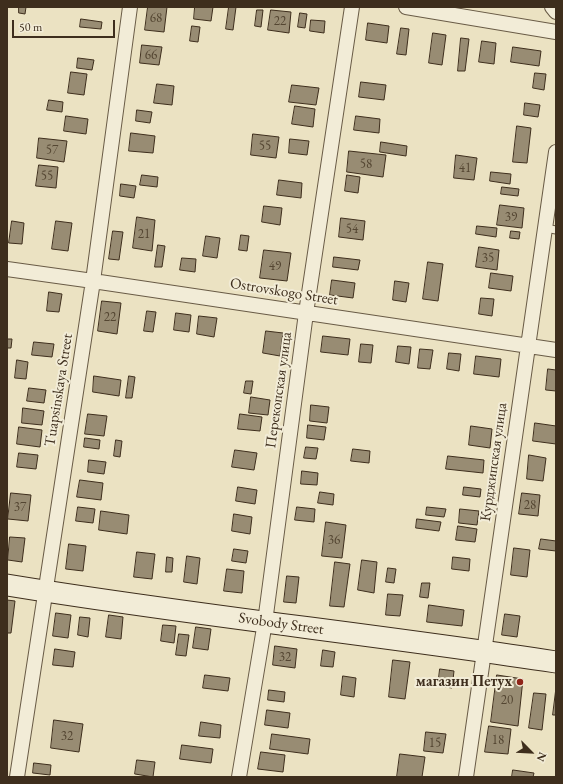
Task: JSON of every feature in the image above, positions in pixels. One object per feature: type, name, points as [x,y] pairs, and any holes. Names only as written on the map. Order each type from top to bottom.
[{"type":"street","name":"Tuapsinskaya Street","points":[[17,777],[93,281],[130,7]]},
{"type":"street","name":"Перекопская улица","points":[[239,777],[265,622],[306,313],[352,7]]},
{"type":"street","points":[[406,7],[556,32]]},
{"type":"street","points":[[552,7],[556,12]]},
{"type":"street","name":"Курджипская улица","points":[[466,777],[528,346],[551,229],[556,152]]},
{"type":"street","name":"Ostrovskogo Street","points":[[7,269],[556,350]]},
{"type":"street","name":"Svobody Street","points":[[7,585],[556,662]]},
{"type":"building","points":[[19,7],[26,7],[25,14],[19,13]]},
{"type":"building","points":[[148,7],[167,7],[164,32],[145,30]]},
{"type":"building","points":[[195,7],[213,7],[211,21],[194,19]]},
{"type":"building","points":[[229,7],[236,7],[233,30],[226,29]]},
{"type":"building","points":[[257,10],[263,10],[261,27],[255,26]]},
{"type":"building","points":[[271,10],[291,12],[289,33],[268,30]]},
{"type":"building","points":[[300,13],[307,14],[305,28],[298,27]]},
{"type":"building","points":[[81,19],[102,22],[101,29],[80,27]]},
{"type":"building","points":[[311,20],[325,21],[324,33],[310,31]]},
{"type":"building","points":[[368,23],[389,26],[387,43],[366,40]]},
{"type":"building","points":[[192,26],[200,27],[198,42],[190,41]]},
{"type":"building","points":[[401,28],[409,29],[406,55],[397,54]]},
{"type":"building","points":[[433,33],[446,35],[442,65],[429,63]]},
{"type":"building","points":[[461,38],[469,39],[465,71],[458,71]]},
{"type":"building","points":[[482,41],[496,43],[494,64],[479,62]]},
{"type":"building","points":[[142,45],[162,47],[159,65],[140,63]]},
{"type":"building","points":[[513,47],[541,51],[539,66],[511,62]]},
{"type":"building","points":[[78,58],[94,60],[92,70],[77,68]]},
{"type":"building","points":[[71,72],[87,74],[84,95],[68,93]]},
{"type":"building","points":[[535,73],[546,74],[544,90],[533,88]]},
{"type":"building","points":[[361,82],[386,85],[384,100],[359,97]]},
{"type":"building","points":[[157,84],[174,86],[172,105],[154,103]]},
{"type":"building","points":[[292,85],[319,88],[316,105],[289,102]]},
{"type":"building","points":[[49,100],[63,102],[62,112],[47,110]]},
{"type":"building","points":[[525,103],[540,105],[538,117],[524,115]]},
{"type":"building","points":[[295,106],[315,109],[313,127],[292,124]]},
{"type":"building","points":[[137,110],[152,112],[150,123],[136,121]]},
{"type":"building","points":[[66,116],[88,119],[86,134],[64,131]]},
{"type":"building","points":[[356,116],[380,119],[379,133],[354,130]]},
{"type":"building","points":[[517,126],[531,128],[527,163],[513,162]]},
{"type":"building","points":[[131,133],[155,136],[153,153],[129,151]]},
{"type":"building","points":[[253,134],[279,137],[276,158],[251,155]]},
{"type":"building","points":[[39,138],[67,141],[64,162],[37,158]]},
{"type":"building","points":[[290,139],[309,141],[307,155],[289,153]]},
{"type":"building","points":[[381,142],[407,146],[406,156],[380,152]]},
{"type":"building","points":[[349,151],[386,155],[383,177],[347,172]]},
{"type":"building","points":[[456,155],[477,158],[474,180],[454,178]]},
{"type":"building","points":[[39,165],[58,167],[56,188],[36,186]]},
{"type":"building","points":[[491,172],[511,174],[510,184],[490,181]]},
{"type":"building","points":[[142,175],[158,177],[157,187],[140,185]]},
{"type":"building","points":[[347,175],[360,177],[358,193],[345,191]]},
{"type":"building","points":[[279,180],[302,183],[301,198],[277,195]]},
{"type":"building","points":[[121,184],[136,186],[134,198],[120,196]]},
{"type":"building","points":[[502,187],[519,189],[518,196],[501,194]]},
{"type":"building","points":[[500,205],[524,208],[522,228],[497,225]]},
{"type":"building","points":[[264,206],[282,208],[280,225],[262,222]]},
{"type":"building","points":[[137,217],[155,220],[152,251],[133,248]]},
{"type":"building","points":[[341,218],[365,221],[363,240],[339,237]]},
{"type":"building","points":[[12,221],[24,223],[22,244],[9,243]]},
{"type":"building","points":[[56,221],[72,223],[68,251],[52,249]]},
{"type":"building","points":[[477,226],[497,228],[496,237],[476,234]]},
{"type":"building","points":[[113,231],[123,232],[119,260],[109,259]]},
{"type":"building","points":[[511,231],[520,232],[519,239],[510,238]]},
{"type":"building","points":[[241,235],[249,236],[247,251],[239,250]]},
{"type":"building","points":[[206,236],[220,238],[217,258],[203,256]]},
{"type":"building","points":[[158,245],[165,246],[162,267],[155,267]]},
{"type":"building","points":[[479,247],[499,250],[497,270],[476,267]]},
{"type":"building","points":[[264,250],[291,253],[287,281],[260,278]]},
{"type":"building","points":[[334,257],[360,260],[358,270],[333,267]]},
{"type":"building","points":[[182,258],[196,259],[195,272],[180,270]]},
{"type":"building","points":[[428,262],[443,264],[438,301],[423,299]]},
{"type":"building","points":[[491,273],[513,276],[511,291],[489,288]]},
{"type":"building","points":[[332,280],[355,283],[353,298],[330,295]]},
{"type":"building","points":[[395,281],[409,283],[406,302],[393,300]]},
{"type":"building","points":[[49,292],[62,294],[59,312],[47,311]]},
{"type":"building","points":[[481,298],[494,299],[492,316],[479,314]]},
{"type":"building","points":[[102,301],[121,303],[117,334],[98,331]]},
{"type":"building","points":[[147,311],[156,312],[153,332],[144,331]]},
{"type":"building","points":[[176,313],[191,315],[189,332],[174,330]]},
{"type":"building","points":[[199,316],[217,318],[214,337],[197,334]]},
{"type":"building","points":[[266,331],[283,333],[280,356],[263,353]]},
{"type":"building","points":[[323,336],[350,339],[348,355],[321,352]]},
{"type":"building","points":[[7,339],[12,339],[11,348],[7,348]]},
{"type":"building","points":[[34,342],[54,344],[52,357],[32,355]]},
{"type":"building","points":[[361,344],[373,345],[371,363],[359,362]]},
{"type":"building","points":[[398,346],[411,347],[409,364],[396,362]]},
{"type":"building","points":[[420,349],[433,350],[430,369],[418,368]]},
{"type":"building","points":[[449,353],[461,354],[459,371],[447,369]]},
{"type":"building","points":[[476,356],[501,359],[499,377],[474,374]]},
{"type":"building","points":[[17,360],[28,362],[26,379],[15,378]]},
{"type":"building","points":[[548,369],[556,370],[556,391],[546,390]]},
{"type":"building","points":[[94,376],[121,380],[119,396],[93,392]]},
{"type":"building","points":[[129,376],[135,377],[132,398],[126,398]]},
{"type":"building","points":[[246,381],[253,381],[251,394],[244,393]]},
{"type":"building","points":[[29,388],[46,390],[44,403],[27,401]]},
{"type":"building","points":[[251,397],[270,400],[268,415],[249,413]]},
{"type":"building","points":[[311,405],[329,407],[327,423],[310,421]]},
{"type":"building","points":[[23,408],[44,411],[42,425],[22,423]]},
{"type":"building","points":[[88,414],[107,416],[104,436],[85,434]]},
{"type":"building","points":[[240,414],[262,417],[260,431],[238,429]]},
{"type":"building","points":[[535,423],[556,426],[556,444],[533,441]]},
{"type":"building","points":[[308,425],[326,427],[324,440],[307,438]]},
{"type":"building","points":[[471,426],[492,429],[490,448],[469,445]]},
{"type":"building","points":[[19,427],[42,430],[40,447],[17,444]]},
{"type":"building","points":[[85,438],[100,440],[99,449],[84,447]]},
{"type":"building","points":[[116,440],[122,441],[120,457],[114,456]]},
{"type":"building","points":[[306,447],[318,448],[316,459],[304,458]]},
{"type":"building","points":[[353,449],[370,451],[369,463],[351,461]]},
{"type":"building","points":[[235,450],[257,453],[254,470],[232,467]]},
{"type":"building","points":[[19,453],[38,455],[36,469],[17,467]]},
{"type":"building","points":[[529,455],[546,458],[543,481],[527,479]]},
{"type":"building","points":[[448,456],[484,460],[483,473],[446,469]]},
{"type":"building","points":[[89,460],[106,462],[104,474],[88,472]]},
{"type":"building","points":[[302,471],[318,473],[317,485],[301,484]]},
{"type":"building","points":[[80,480],[103,483],[101,500],[77,497]]},
{"type":"building","points":[[238,487],[257,490],[255,504],[236,501]]},
{"type":"building","points":[[464,487],[481,489],[480,497],[463,495]]},
{"type":"building","points":[[320,492],[334,494],[333,505],[318,503]]},
{"type":"building","points":[[11,493],[31,495],[28,521],[8,519]]},
{"type":"building","points":[[522,493],[540,495],[538,516],[519,514]]},
{"type":"building","points":[[78,507],[95,509],[93,523],[76,521]]},
{"type":"building","points":[[297,507],[315,509],[314,522],[295,520]]},
{"type":"building","points":[[427,507],[446,509],[444,517],[426,515]]},
{"type":"building","points":[[460,509],[479,511],[477,525],[459,523]]},
{"type":"building","points":[[101,511],[129,515],[127,534],[99,530]]},
{"type":"building","points":[[234,514],[252,517],[250,534],[232,531]]},
{"type":"building","points":[[417,519],[441,522],[439,531],[416,528]]},
{"type":"building","points":[[326,522],[346,525],[342,558],[322,556]]},
{"type":"building","points":[[458,526],[477,529],[475,542],[456,540]]},
{"type":"building","points":[[10,537],[25,538],[22,562],[8,560]]},
{"type":"building","points":[[541,539],[556,541],[556,551],[539,549]]},
{"type":"building","points":[[69,544],[86,546],[83,571],[66,569]]},
{"type":"building","points":[[514,548],[530,550],[527,577],[511,575]]},
{"type":"building","points":[[234,549],[248,551],[246,563],[232,561]]},
{"type":"building","points":[[137,552],[155,554],[152,579],[134,577]]},
{"type":"building","points":[[187,556],[200,558],[197,584],[184,582]]},
{"type":"building","points":[[167,557],[173,558],[172,572],[166,572]]},
{"type":"building","points":[[453,557],[470,559],[469,571],[452,569]]},
{"type":"building","points":[[362,560],[377,562],[374,593],[358,590]]},
{"type":"building","points":[[335,562],[350,564],[344,607],[330,606]]},
{"type":"building","points":[[388,568],[396,569],[394,583],[386,582]]},
{"type":"building","points":[[227,569],[244,571],[242,593],[224,591]]},
{"type":"building","points":[[287,576],[299,577],[296,603],[284,602]]},
{"type":"building","points":[[422,583],[430,583],[428,598],[420,597]]},
{"type":"building","points":[[388,594],[403,595],[400,616],[386,615]]},
{"type":"building","points":[[7,600],[15,601],[11,633],[7,633]]},
{"type":"building","points":[[429,605],[464,610],[462,626],[427,622]]},
{"type":"building","points":[[56,613],[71,615],[68,638],[53,636]]},
{"type":"building","points":[[505,614],[520,616],[517,637],[502,635]]},
{"type":"building","points":[[109,615],[123,617],[121,639],[106,637]]},
{"type":"building","points":[[80,617],[90,618],[88,637],[78,635]]},
{"type":"building","points":[[163,625],[176,626],[174,643],[161,641]]},
{"type":"building","points":[[196,627],[211,629],[208,650],[193,648]]},
{"type":"building","points":[[179,634],[189,635],[186,656],[176,655]]},
{"type":"building","points":[[275,646],[297,649],[295,668],[273,665]]},
{"type":"building","points":[[55,649],[75,652],[73,667],[53,665]]},
{"type":"building","points":[[323,650],[335,652],[333,667],[321,666]]},
{"type":"building","points":[[393,660],[410,662],[405,699],[389,697]]},
{"type":"building","points":[[440,669],[454,671],[452,688],[438,686]]},
{"type":"building","points":[[205,675],[230,678],[228,691],[203,688]]},
{"type":"building","points":[[497,675],[523,679],[518,726],[491,722]]},
{"type":"building","points":[[343,676],[356,678],[354,697],[341,695]]},
{"type":"building","points":[[556,688],[556,715],[553,715]]},
{"type":"building","points":[[269,690],[285,692],[284,702],[268,700]]},
{"type":"building","points":[[534,693],[546,694],[542,730],[529,728]]},
{"type":"building","points":[[267,710],[290,713],[288,728],[265,725]]},
{"type":"building","points":[[54,720],[83,724],[79,752],[51,748]]},
{"type":"building","points":[[201,722],[221,725],[220,738],[199,736]]},
{"type":"building","points":[[489,726],[511,729],[508,754],[485,752]]},
{"type":"building","points":[[426,732],[446,734],[443,753],[424,751]]},
{"type":"building","points":[[272,734],[310,739],[308,754],[270,749]]},
{"type":"building","points":[[182,745],[213,749],[211,763],[180,759]]},
{"type":"building","points":[[261,752],[285,755],[283,772],[258,769]]},
{"type":"building","points":[[400,754],[425,757],[422,777],[397,777]]},
{"type":"building","points":[[137,760],[155,762],[153,777],[135,774]]},
{"type":"building","points":[[34,763],[51,765],[50,775],[33,773]]},
{"type":"building","points":[[513,770],[534,773],[533,777],[512,777]]},
{"type":"place","name":"магазин Петух","points":[[520,682]]}]
